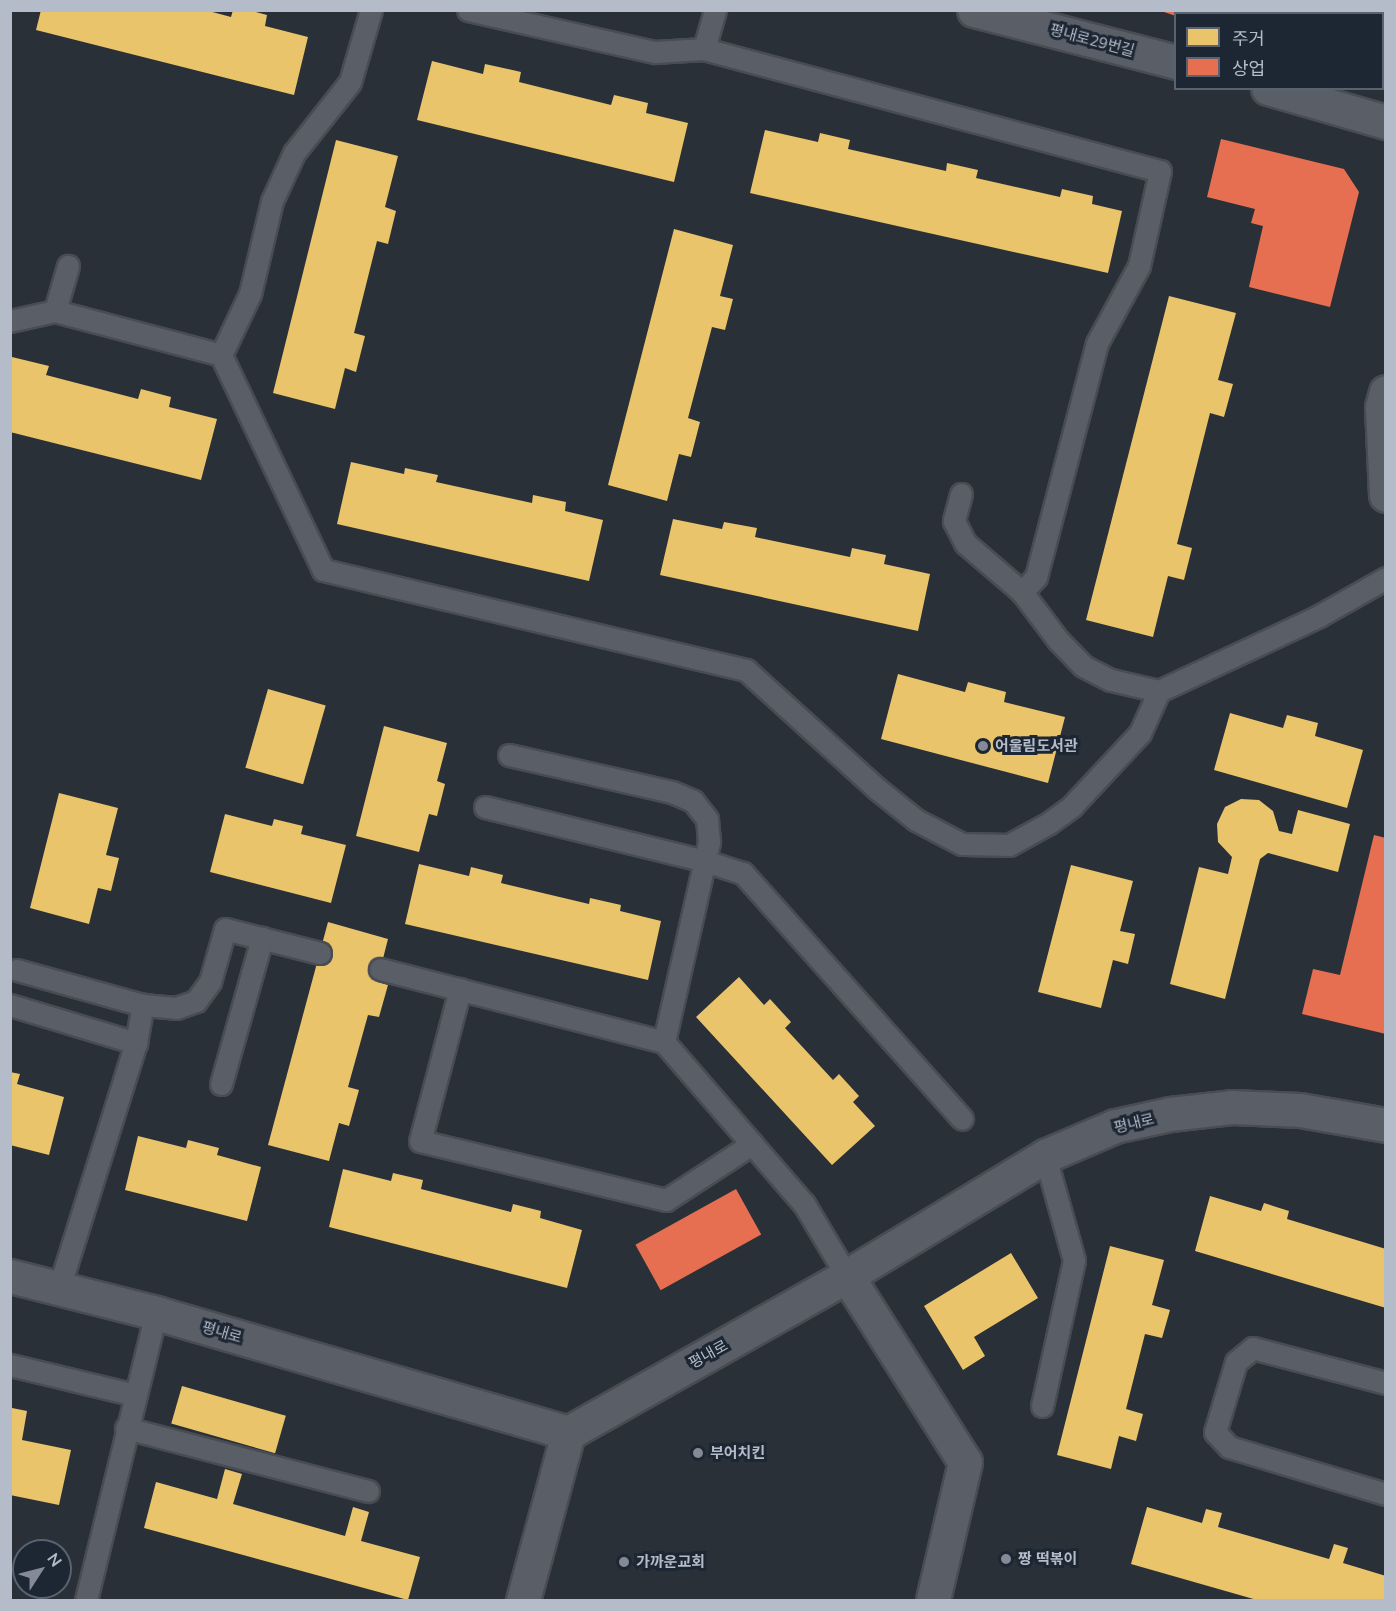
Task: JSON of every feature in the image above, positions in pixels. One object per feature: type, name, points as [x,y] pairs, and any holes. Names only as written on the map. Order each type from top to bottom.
[{"type":"street","name":"평내로29번길","points":[[974,10],[1076,22],[1174,61]]},
{"type":"street","points":[[1275,90],[1386,122]]},
{"type":"street","points":[[1386,392],[1382,407],[1386,495]]},
{"type":"street","name":"평내로","points":[[10,1276],[156,1313],[568,1433],[847,1276],[1045,1156],[1114,1126],[1170,1114],[1232,1107],[1300,1110],[1386,1125]]},
{"type":"street","points":[[847,1276],[965,1462],[933,1600]]},
{"type":"street","points":[[523,1600],[568,1433]]},
{"type":"lane","points":[[221,355],[250,294],[272,201],[294,153],[350,82],[371,10]]},
{"type":"lane","points":[[468,10],[656,52],[704,49],[1160,171],[1139,266],[1097,343],[1036,576],[1022,592]]},
{"type":"lane","points":[[704,49],[715,10]]},
{"type":"lane","points":[[55,311],[68,266]]},
{"type":"lane","points":[[10,321],[55,311],[221,355],[323,570],[746,669],[876,788],[916,820],[962,844],[1009,845],[1072,806],[1140,733],[1159,691]]},
{"type":"lane","points":[[961,495],[954,521],[965,543],[1022,592],[1058,640],[1083,666],[1111,680],[1159,691],[1319,616],[1386,578]]},
{"type":"lane","points":[[509,755],[672,792],[693,801],[707,819],[710,842],[664,1042]]},
{"type":"lane","points":[[485,807],[705,861],[743,873],[962,1119]]},
{"type":"lane","points":[[17,970],[143,1005],[176,1008],[196,1001],[210,982],[225,928],[320,953]]},
{"type":"lane","points":[[221,1084],[262,938]]},
{"type":"lane","points":[[380,969],[664,1042],[804,1204],[847,1276]]},
{"type":"lane","points":[[460,989],[420,1141],[666,1200],[752,1144]]},
{"type":"lane","points":[[10,1005],[136,1043]]},
{"type":"lane","points":[[59,1288],[136,1043],[143,1005]]},
{"type":"lane","points":[[1042,1406],[1074,1260],[1045,1156]]},
{"type":"lane","points":[[86,1600],[126,1428],[156,1313]]},
{"type":"lane","points":[[1386,1383],[1253,1348],[1236,1362],[1215,1432],[1229,1447],[1386,1494]]},
{"type":"lane","points":[[10,1365],[135,1395]]},
{"type":"lane","points":[[126,1428],[368,1491]]},
{"type":"building: 주거","points":[[41,10],[205,10],[231,17],[233,10],[249,10],[267,15],[265,26],[308,37],[294,95],[36,30]]},
{"type":"building: 주거","points":[[432,61],[483,74],[485,64],[521,72],[519,82],[611,105],[614,95],[648,103],[646,113],[688,123],[674,182],[417,120]]},
{"type":"building: 주거","points":[[765,130],[818,142],[820,133],[850,140],[848,149],[946,171],[947,163],[978,170],[976,178],[1060,197],[1062,189],[1093,196],[1092,204],[1122,211],[1108,273],[750,193]]},
{"type":"building: 주거","points":[[336,140],[398,156],[385,207],[396,211],[388,244],[377,241],[354,333],[365,336],[356,372],[345,368],[335,409],[273,393]]},
{"type":"building: 주거","points":[[674,229],[733,245],[720,296],[733,299],[725,330],[712,327],[688,418],[700,422],[691,457],[679,454],[667,501],[608,485]]},
{"type":"building: 주거","points":[[1169,296],[1236,313],[1218,380],[1233,384],[1224,417],[1210,413],[1177,544],[1192,548],[1184,580],[1168,576],[1153,637],[1086,620]]},
{"type":"building: 주거","points":[[12,357],[49,366],[46,375],[138,399],[141,389],[171,397],[169,407],[217,419],[201,480],[10,432]]},
{"type":"building: 주거","points":[[351,462],[404,474],[405,468],[438,475],[436,482],[532,503],[533,495],[566,502],[565,511],[603,520],[589,581],[337,524]]},
{"type":"building: 주거","points":[[673,519],[722,529],[724,522],[757,528],[755,537],[850,557],[852,548],[886,555],[884,564],[930,574],[918,631],[660,575]]},
{"type":"building: 주거","points":[[898,674],[965,692],[968,682],[1006,692],[1004,702],[1065,717],[1048,783],[881,739]]},
{"type":"building: 주거","points":[[268,689],[326,706],[303,784],[245,768]]},
{"type":"building: 주거","points":[[1230,713],[1283,728],[1287,715],[1318,723],[1315,736],[1363,750],[1347,808],[1214,770]]},
{"type":"building: 주거","points":[[384,726],[447,743],[437,781],[445,784],[437,816],[429,814],[419,852],[356,836]]},
{"type":"building: 주거","points":[[59,793],[118,808],[106,855],[119,858],[111,891],[98,888],[89,924],[30,908]]},
{"type":"building: 주거","points":[[1241,799],[1259,800],[1273,811],[1279,831],[1292,834],[1298,810],[1350,824],[1338,872],[1268,853],[1260,859],[1225,999],[1170,984],[1199,867],[1228,874],[1232,857],[1218,842],[1217,824],[1225,807]]},
{"type":"building: 주거","points":[[225,814],[272,826],[274,819],[303,826],[301,834],[346,845],[331,903],[210,872]]},
{"type":"building: 주거","points":[[419,864],[469,876],[471,867],[503,875],[501,883],[589,904],[590,898],[621,905],[620,911],[661,921],[648,980],[405,924]]},
{"type":"building: 주거","points":[[1071,865],[1133,881],[1120,931],[1135,934],[1128,964],[1113,960],[1101,1008],[1038,992]]},
{"type":"building: 주거","points":[[328,922],[388,939],[377,982],[388,985],[379,1017],[368,1015],[348,1087],[359,1090],[349,1126],[339,1123],[329,1161],[268,1145]]},
{"type":"building: 주거","points":[[739,977],[764,1005],[770,999],[791,1022],[785,1028],[833,1080],[839,1074],[859,1096],[853,1102],[875,1126],[832,1165],[696,1017]]},
{"type":"building: 주거","points":[[10,1072],[20,1074],[17,1084],[64,1097],[49,1155],[10,1145]]},
{"type":"building: 주거","points":[[138,1136],[186,1148],[188,1140],[219,1148],[217,1155],[261,1167],[247,1221],[125,1190]]},
{"type":"building: 주거","points":[[343,1169],[391,1181],[393,1173],[423,1180],[421,1189],[511,1212],[513,1204],[541,1211],[540,1218],[582,1230],[567,1288],[329,1227]]},
{"type":"building: 주거","points":[[1210,1196],[1261,1211],[1264,1203],[1289,1211],[1287,1219],[1386,1249],[1386,1308],[1195,1251]]},
{"type":"building: 주거","points":[[1110,1246],[1164,1260],[1152,1305],[1170,1310],[1162,1338],[1145,1334],[1126,1409],[1143,1414],[1136,1441],[1119,1436],[1111,1469],[1057,1455]]},
{"type":"building: 주거","points":[[1011,1253],[1038,1298],[974,1337],[985,1356],[963,1370],[924,1306]]},
{"type":"building: 주거","points":[[182,1386],[286,1416],[275,1453],[171,1423]]},
{"type":"building: 주거","points":[[12,1408],[27,1411],[22,1440],[71,1450],[59,1505],[10,1495]]},
{"type":"building: 주거","points":[[225,1469],[242,1474],[233,1504],[345,1536],[353,1507],[369,1512],[361,1541],[420,1557],[408,1600],[144,1528],[156,1482],[217,1499]]},
{"type":"building: 주거","points":[[1147,1507],[1202,1523],[1206,1509],[1222,1513],[1218,1527],[1329,1559],[1334,1544],[1348,1548],[1343,1563],[1386,1576],[1386,1600],[1257,1600],[1131,1564]]},
{"type":"building: 상업","points":[[1158,10],[1386,10],[1386,54],[1384,54],[1384,12],[1174,12],[1174,15]]},
{"type":"building: 상업","points":[[1221,139],[1344,169],[1359,192],[1330,307],[1249,287],[1263,226],[1251,223],[1255,209],[1207,197]]},
{"type":"building: 상업","points":[[1374,835],[1386,838],[1386,1034],[1302,1014],[1313,969],[1340,975]]},
{"type":"building: 상업","points":[[736,1189],[761,1234],[661,1290],[635,1245]]},
{"type":"place","name":"어울림도서관","points":[[983,746]]},
{"type":"place","name":"부어치킨","points":[[698,1453]]},
{"type":"place","name":"짱 떡볶이","points":[[1006,1559]]},
{"type":"place","name":"가까운교회","points":[[624,1562]]}]
